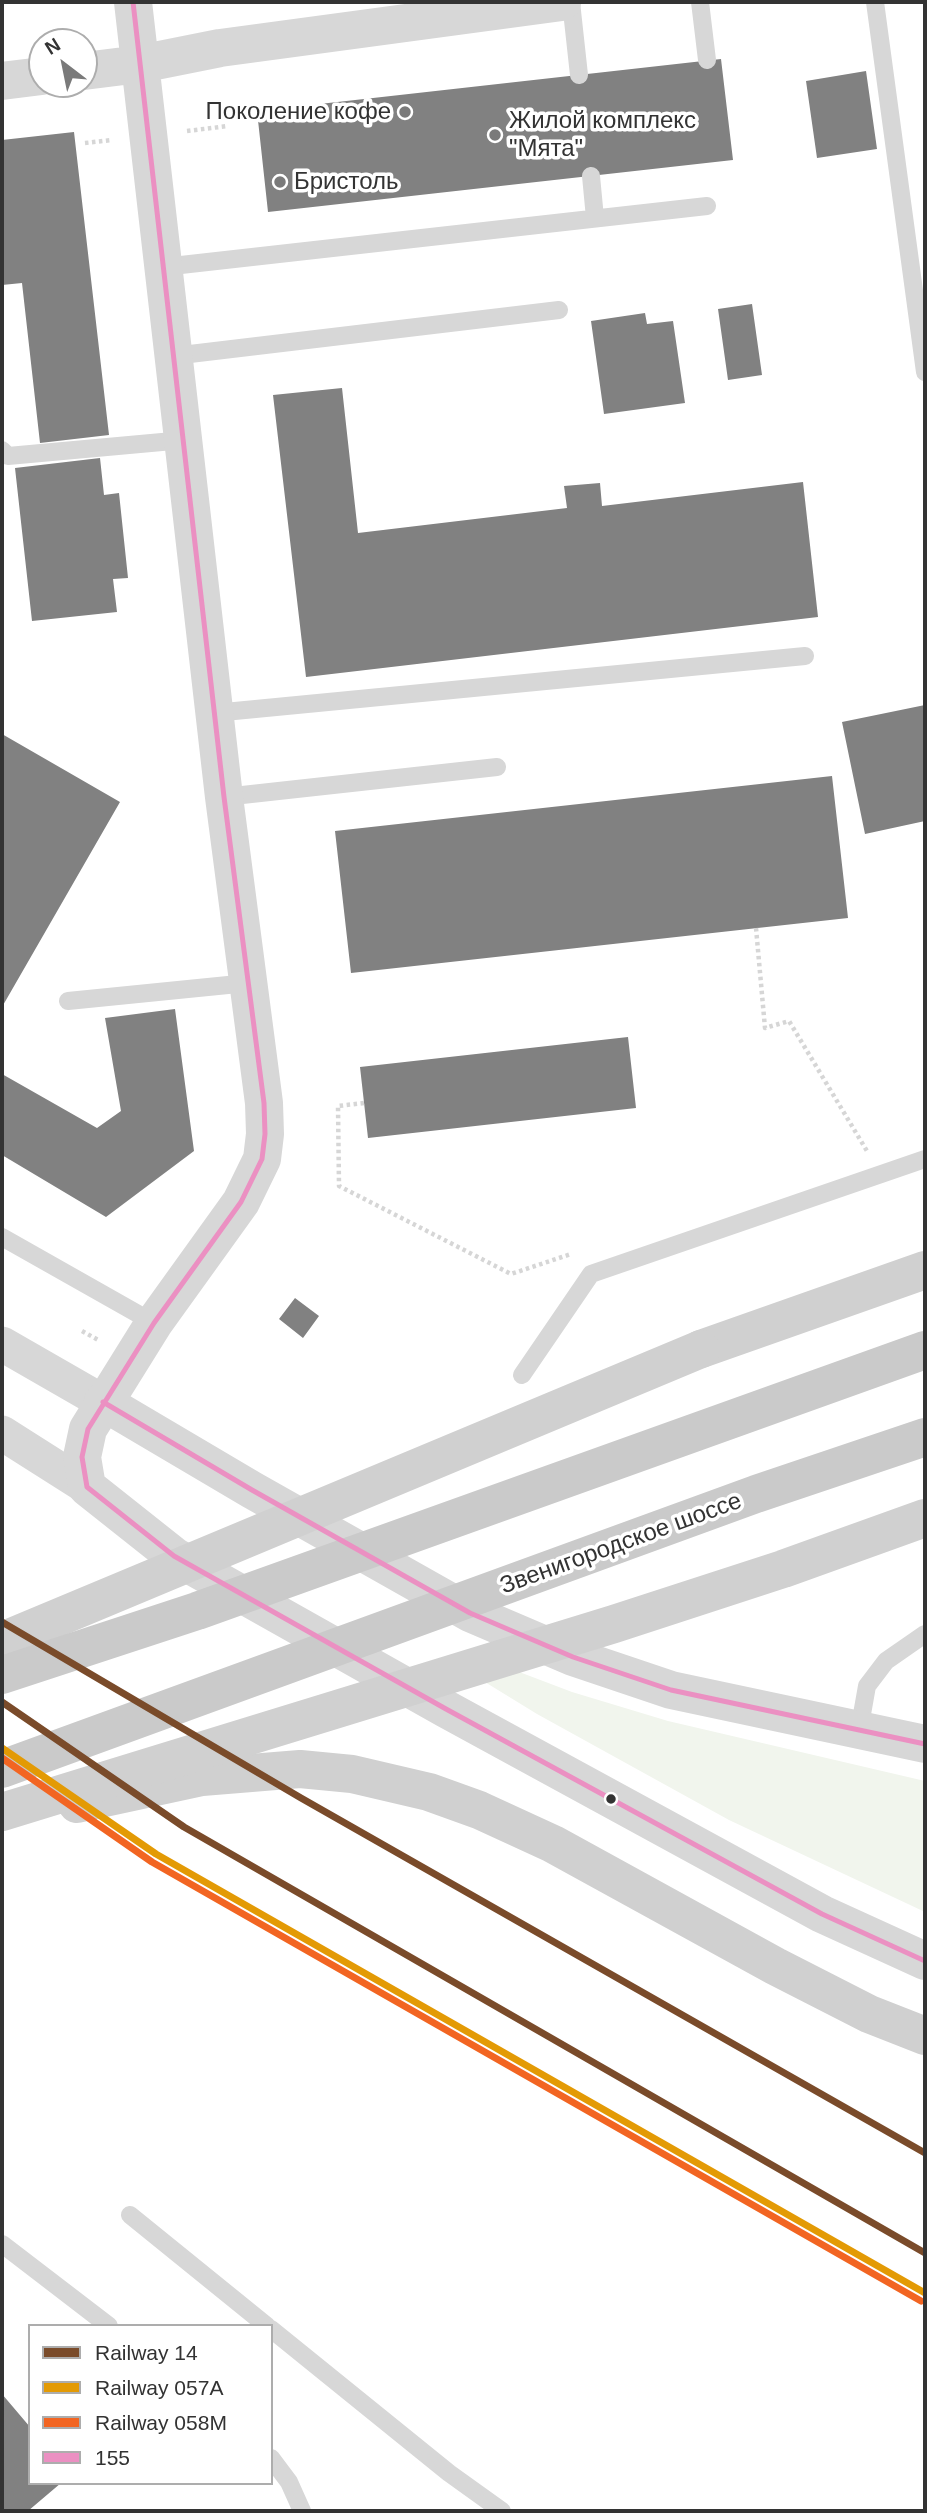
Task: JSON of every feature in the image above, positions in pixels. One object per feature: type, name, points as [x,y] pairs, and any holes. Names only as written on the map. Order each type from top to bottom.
[{"type":"main road","points":[[2,1641],[701,1349],[925,1270]]},
{"type":"main road","points":[[2,1675],[197,1611],[925,1350]]},
{"type":"main road","name":"Звенигородское шоссе","points":[[2,1769],[756,1494],[925,1437]]},
{"type":"main road","points":[[2,1813],[614,1624],[783,1569],[925,1518]]},
{"type":"main road","points":[[2,1813],[90,1802],[202,1777],[300,1769],[352,1774],[429,1793],[491,1816],[553,1844],[857,2008],[925,2036]]},
{"type":"street","points":[[87,1487],[82,1457],[88,1429],[154,1323],[241,1202],[262,1160],[265,1134],[264,1103],[214,713],[133,2]]},
{"type":"street","points":[[98,69],[140,64],[408,12],[562,2]]},
{"type":"street","points":[[2,81],[28,78]]},
{"type":"street","points":[[2,1344],[470,1613],[573,1657],[671,1690],[925,1744]]},
{"type":"street","points":[[2,1433],[87,1487],[174,1556],[446,1709],[821,1914],[925,1961]]},
{"type":"lane","points":[[571,2],[579,75]]},
{"type":"lane","points":[[700,2],[706,60]]},
{"type":"lane","points":[[875,2],[925,372]]},
{"type":"lane","points":[[591,176],[595,218]]},
{"type":"lane","points":[[163,267],[707,206]]},
{"type":"lane","points":[[173,356],[559,310]]},
{"type":"lane","points":[[2,450],[8,456],[184,440]]},
{"type":"lane","points":[[214,713],[805,656]]},
{"type":"lane","points":[[224,797],[497,767]]},
{"type":"lane","points":[[68,1001],[248,982]]},
{"type":"lane","points":[[523,1375],[591,1275],[925,1160]]},
{"type":"lane","points":[[2,1237],[154,1323]]},
{"type":"lane","points":[[859,1731],[867,1686],[886,1661],[925,1634]]},
{"type":"lane","points":[[130,2215],[265,2324]]},
{"type":"lane","points":[[2,2244],[106,2324]]},
{"type":"lane","points":[[273,2331],[449,2473],[502,2511]]},
{"type":"lane","points":[[273,2461],[289,2482],[302,2511]]},
{"type":"path","points":[[756,928],[765,1028],[789,1021],[868,1152],[855,1157]]},
{"type":"path","points":[[364,1103],[338,1106],[339,1186],[511,1275],[577,1252]]},
{"type":"path","points":[[82,1331],[101,1341]]},
{"type":"shaded area","points":[[514,1670],[572,1692],[668,1721],[925,1781],[925,1912],[729,1820],[537,1714],[480,1679]]},
{"type":"building","name":"Жилой комплекс \"Мята\"","points":[[721,59],[733,160],[268,212],[257,111]]},
{"type":"building","points":[[866,71],[877,149],[817,158],[806,81]]},
{"type":"building","points":[[74,132],[109,435],[40,443],[22,283],[2,285],[2,140]]},
{"type":"building","points":[[752,304],[762,375],[728,380],[718,309]]},
{"type":"building","points":[[645,313],[647,324],[673,321],[685,403],[604,414],[591,321]]},
{"type":"building","points":[[342,388],[358,533],[567,508],[564,486],[600,483],[602,506],[803,482],[818,617],[306,677],[273,395]]},
{"type":"building","points":[[100,458],[104,495],[119,493],[128,578],[113,579],[117,612],[32,621],[15,468]]},
{"type":"building","points":[[925,705],[925,821],[865,834],[842,722]]},
{"type":"building","points":[[2,734],[120,802],[2,1007]]},
{"type":"building","points":[[832,776],[848,918],[351,973],[335,831]]},
{"type":"building","points":[[175,1009],[194,1151],[106,1217],[2,1155],[2,1074],[97,1128],[121,1111],[105,1018]]},
{"type":"building","points":[[628,1037],[636,1108],[368,1138],[360,1067]]},
{"type":"building","points":[[295,1298],[319,1316],[303,1338],[279,1319]]},
{"type":"building","points":[[2,2394],[28,2425],[28,2485],[59,2485],[28,2511],[2,2511]]},
{"type":"rail line","name":"14","points":[[2,1622],[301,1798],[925,2153]]},
{"type":"rail line","name":"14","points":[[2,1702],[184,1827],[925,2253]]},
{"type":"rail line","name":"057А","points":[[2,1748],[156,1854],[925,2293]]},
{"type":"rail line","name":"058М","points":[[2,1758],[152,1862],[921,2301]]},
{"type":"transit line","name":"155","points":[[133,2],[224,797],[264,1103],[265,1134],[262,1159],[241,1202],[154,1323],[88,1429],[82,1457],[87,1487],[174,1556],[446,1709],[822,1914],[925,1961]]},
{"type":"transit line","name":"155","points":[[103,1402],[470,1613],[573,1657],[671,1690],[925,1744]]},
{"type":"place","name":"Поколение кофе","points":[[405,112]]},
{"type":"place","name":"Жилой комплекс \"Мята\"","points":[[495,135]]},
{"type":"place","name":"Бристоль","points":[[280,182]]}]
